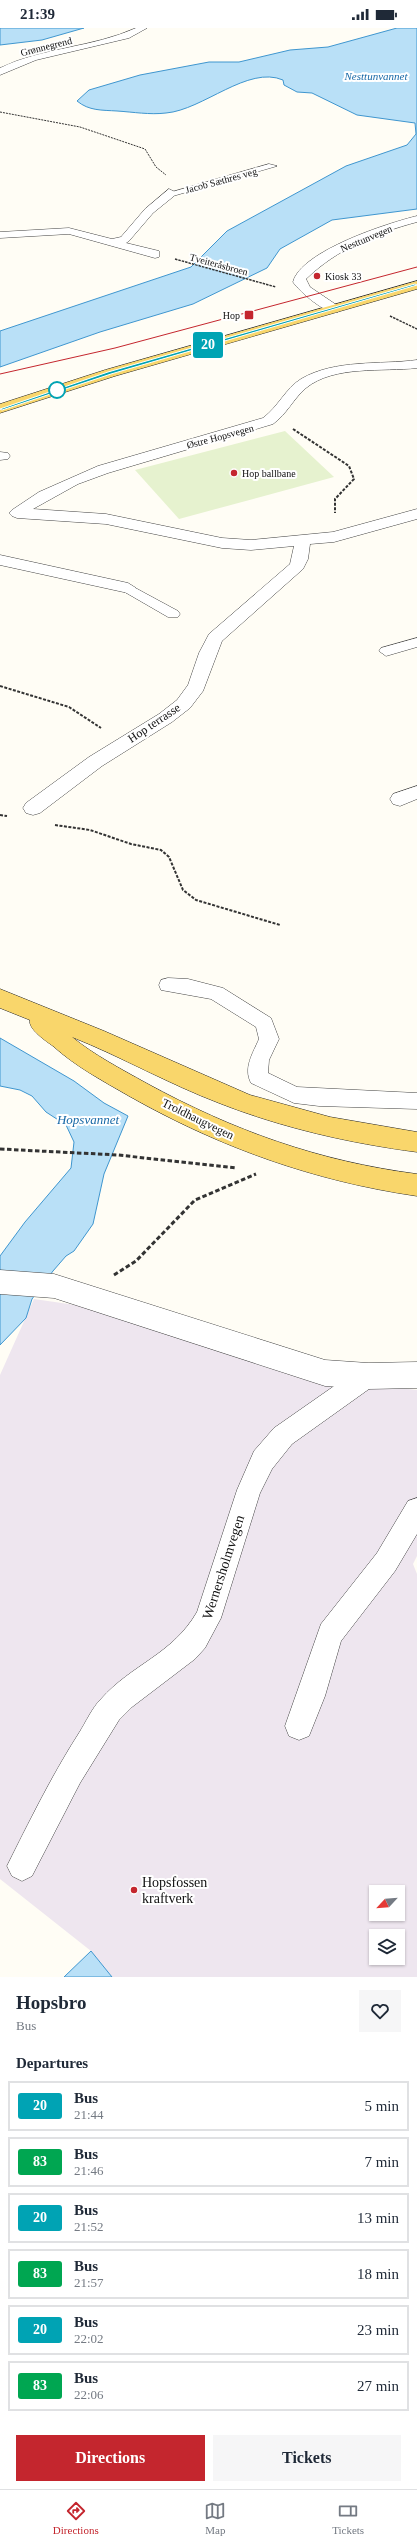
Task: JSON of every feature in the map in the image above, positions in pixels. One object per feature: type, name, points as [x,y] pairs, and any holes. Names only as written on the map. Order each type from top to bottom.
[{"type":"main road","points":[[0,409],[110,373],[417,285]]},
{"type":"main road","name":"Troldhaugvegen","points":[[0,998],[25,1010],[96,1037],[157,1067],[245,1103],[314,1123],[359,1133],[417,1142]]},
{"type":"main road","name":"Troldhaugvegen","points":[[25,1010],[81,1056],[222,1133],[281,1154],[343,1172],[417,1185]]},
{"type":"street","name":"Grønnegrend","points":[[0,72],[36,58],[115,40],[143,28]]},
{"type":"street","name":"Jacob Sæthres veg","points":[[115,242],[126,239],[149,211],[169,193]]},
{"type":"street","name":"Nesttunvegen","points":[[334,309],[306,290],[299,282],[300,278],[322,260],[343,247],[417,219]]},
{"type":"street","points":[[0,235],[69,231],[115,242],[155,254]]},
{"type":"street","name":"Østre Hopsvegen","points":[[0,519],[16,513],[33,500],[93,473],[267,422],[280,413],[299,388],[315,378],[348,369],[417,364]]},
{"type":"street","name":"Østre Hopsvegen","points":[[0,512],[106,519],[222,543],[251,545],[303,542],[334,538],[417,514]]},
{"type":"street","name":"Hop terrasse","points":[[33,808],[122,743],[177,709],[190,697],[198,682],[206,652],[214,638],[296,566],[300,559],[303,542]]},
{"type":"street","points":[[0,560],[30,565],[128,588]]},
{"type":"street","points":[[0,1282],[54,1286],[286,1362],[325,1373],[368,1376],[417,1375]]},
{"type":"lane","name":"Jacob Sæthres veg","points":[[169,193],[272,166]]},
{"type":"lane","points":[[128,588],[173,614]]},
{"type":"lane","points":[[386,651],[417,642]]},
{"type":"lane","points":[[168,985],[188,986],[216,993],[248,1010],[264,1023],[269,1039],[259,1060],[258,1077],[294,1095],[319,1098],[417,1101]]},
{"type":"lane","name":"Wernersholmvegen","points":[[22,1866],[70,1773],[109,1710],[122,1696],[186,1650],[196,1639],[208,1618],[249,1490],[263,1460],[283,1436],[368,1376]]},
{"type":"lane","points":[[299,1726],[311,1696],[318,1668],[330,1633],[386,1562],[417,1510]]},
{"type":"path","points":[[0,112],[80,127],[145,149],[150,154],[156,167],[185,190]]},
{"type":"path","name":"Tveiteråsbroen","points":[[155,254],[280,288]]},
{"type":"path","points":[[389,316],[417,329]]},
{"type":"path","points":[[267,422],[291,428],[349,466],[354,479],[335,499],[334,538]]},
{"type":"path","points":[[0,686],[69,707],[122,743]]},
{"type":"path","points":[[47,824],[90,830],[131,844],[161,850],[170,857],[183,890],[196,900],[280,925]]},
{"type":"path","points":[[0,1149],[63,1151],[159,1159],[240,1169]]},
{"type":"path","points":[[82,1294],[136,1261],[195,1200],[262,1172],[255,1171]]},
{"type":"shaded area","points":[[34,1299],[158,1317],[383,1386],[417,1390],[417,1556],[413,1564],[417,1574],[417,1977],[112,1977],[91,1951],[0,1879],[0,1375]]},
{"type":"green space","name":"Hop ballbane","points":[[285,431],[334,477],[179,519],[135,470]]},
{"type":"water","points":[[0,28],[84,28],[42,40],[0,45]]},
{"type":"water","name":"Nesttunvannet","points":[[397,28],[417,28],[417,209],[332,220],[280,249],[267,268],[193,304],[100,332],[0,367],[0,331],[191,267],[227,231],[346,166],[407,145],[416,134],[415,123],[357,115],[312,93],[297,92],[284,85],[283,80],[269,77],[255,78],[240,83],[180,110],[160,114],[101,110],[86,107],[77,101],[89,90],[140,75],[209,62],[239,62],[290,50],[328,47]]},
{"type":"water","name":"Hopsvannet","points":[[0,1038],[74,1081],[104,1103],[128,1116],[104,1174],[93,1224],[74,1251],[66,1256],[32,1299],[26,1318],[0,1345],[0,1256],[25,1222],[71,1168],[74,1142],[66,1125],[46,1112],[32,1096],[20,1090],[0,1086]]},
{"type":"water","points":[[91,1951],[112,1977],[64,1977]]},
{"type":"tram line","points":[[0,374],[115,348],[417,267]]},
{"type":"bus line","name":"20","points":[[0,409],[110,373],[417,285]]},
{"type":"place","name":"Kiosk 33","points":[[317,276]]},
{"type":"place","name":"Hop","points":[[249,315]]},
{"type":"place","name":"Hop ballbane","points":[[234,473]]},
{"type":"place","name":"Hopsfossen kraftverk","points":[[134,1890]]}]
